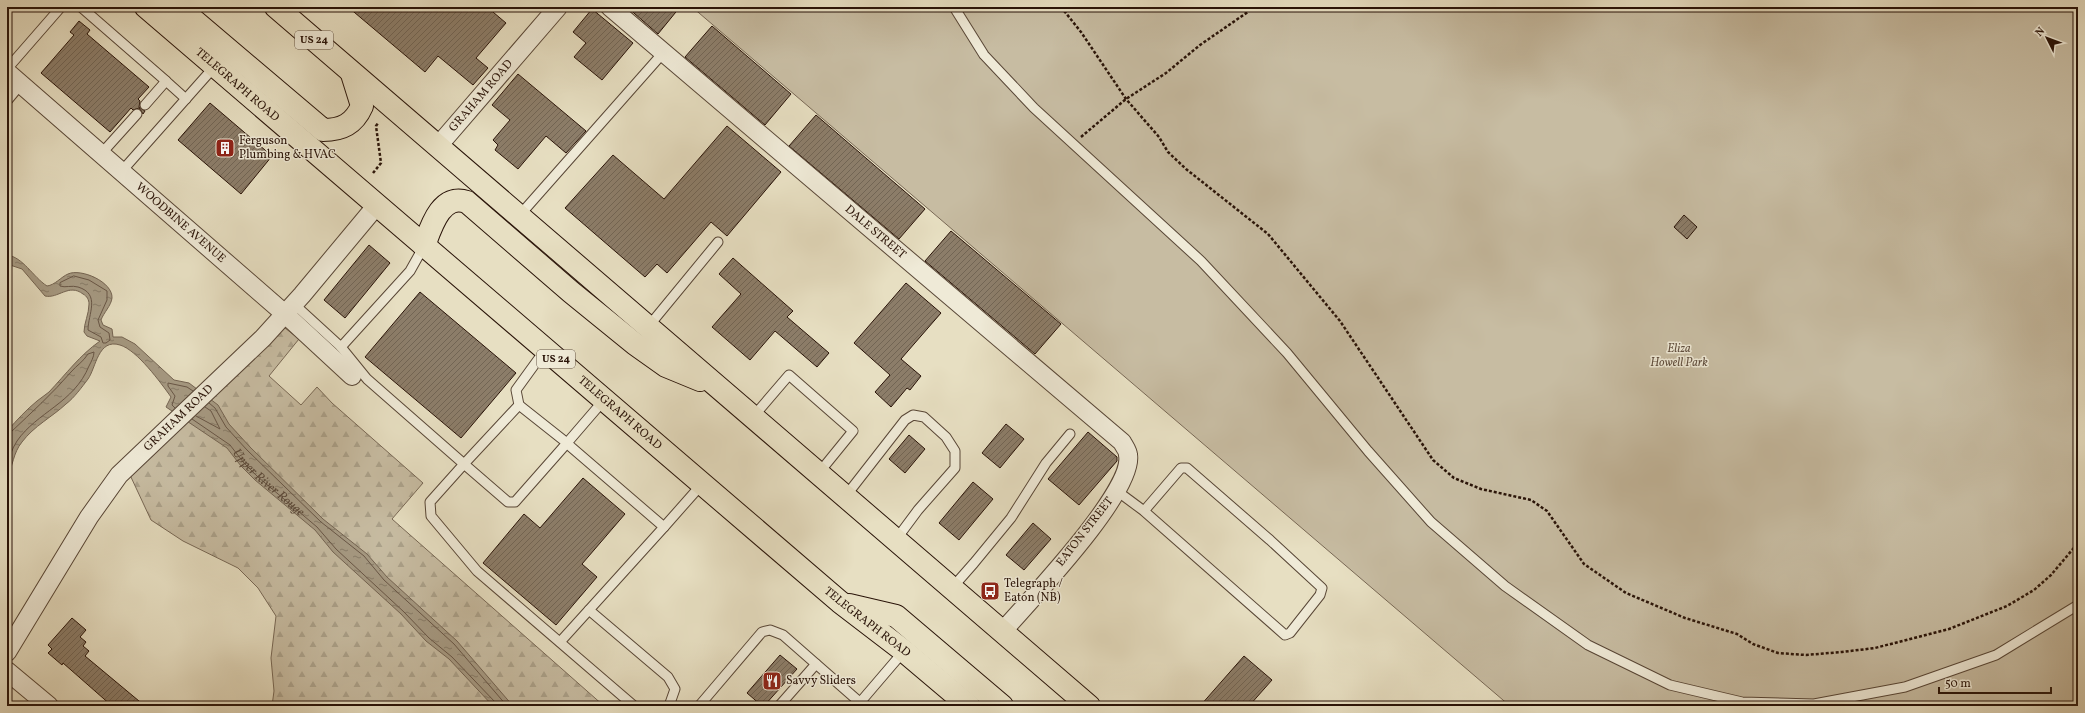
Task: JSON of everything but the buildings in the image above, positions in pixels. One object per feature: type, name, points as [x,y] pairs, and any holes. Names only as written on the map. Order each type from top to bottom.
[{"type":"main road","name":"TELEGRAPH ROAD","points":[[146,7],[840,602],[904,651],[969,706]]},
{"type":"main road","points":[[178,7],[323,130],[336,130],[349,125],[358,114],[362,106],[352,74]]},
{"type":"main road","name":"US 24","points":[[279,8],[352,74],[648,326],[1002,632],[1078,702]]},
{"type":"main road","points":[[424,246],[433,223],[441,209],[453,201],[460,200],[467,202],[571,292],[635,344],[666,366],[720,389]]},
{"type":"main road","points":[[840,602],[896,616],[1002,706]]},
{"type":"street","name":"GRAHAM ROAD","points":[[438,146],[558,7]]},
{"type":"street","name":"DALE STREET","points":[[610,7],[1122,442],[1128,456],[1127,464]]},
{"type":"street","name":"WOODBINE AVENUE","points":[[7,72],[121,172],[289,309],[352,376]]},
{"type":"street","name":"GRAHAM ROAD","points":[[7,652],[105,492],[134,459],[263,338],[377,205]]},
{"type":"street","name":"EATON STREET","points":[[1002,632],[1091,528],[1117,491],[1126,472],[1127,464]]},
{"type":"street","points":[[7,671],[49,706]]},
{"type":"lane","points":[[7,69],[60,7]]},
{"type":"lane","points":[[81,7],[186,99]]},
{"type":"lane","points":[[954,7],[984,55],[1034,108],[1201,260],[1287,353],[1368,451],[1431,522],[1505,586],[1588,645],[1670,685],[1742,702],[1814,704],[1905,687],[1996,655],[2078,605]]},
{"type":"lane","points":[[519,216],[663,53]]},
{"type":"lane","points":[[121,172],[215,66]]},
{"type":"lane","points":[[145,105],[166,81]]},
{"type":"lane","points":[[7,101],[21,84]]},
{"type":"lane","points":[[101,154],[137,114]]},
{"type":"lane","points":[[648,326],[718,242]]},
{"type":"lane","points":[[341,346],[410,271],[424,246]]},
{"type":"lane","points":[[289,309],[341,346],[367,379],[508,502],[515,502],[604,400]]},
{"type":"lane","points":[[545,350],[516,390],[519,405],[567,443],[664,527]]},
{"type":"lane","points":[[753,417],[789,375],[848,426],[853,431],[818,474]]},
{"type":"lane","points":[[519,405],[430,502],[431,516],[477,571],[634,706]]},
{"type":"lane","points":[[845,497],[905,420],[913,415],[924,417],[946,437],[955,451],[955,468],[918,510],[895,541]]},
{"type":"lane","points":[[951,589],[1011,518],[1046,463],[1070,434]]},
{"type":"lane","points":[[1117,491],[1144,511],[1285,635],[1290,633],[1320,595],[1322,588],[1282,550],[1186,468],[1181,468],[1144,511]]},
{"type":"lane","points":[[560,642],[702,484]]},
{"type":"lane","points":[[590,610],[668,677],[675,689],[669,706]]},
{"type":"lane","points":[[699,706],[762,632],[770,630],[777,631],[816,664],[860,705],[904,651]]},
{"type":"lane","points":[[779,706],[816,664]]},
{"type":"path","points":[[1061,7],[1081,32],[1126,99],[1159,137],[1168,152],[1268,234],[1340,321],[1432,460],[1454,478],[1481,489],[1531,500],[1547,511],[1584,564],[1626,593],[1685,618],[1723,629],[1753,644],[1778,653],[1806,655],[1842,652],[1875,648],[1949,629],[2007,606],[2034,590],[2051,575],[2078,543]]},
{"type":"path","points":[[1073,144],[1126,99],[1166,73],[1200,45],[1255,7]]},
{"type":"path","points":[[374,173],[381,163],[376,126],[378,123]]},
{"type":"green space","name":"Eliza Howell Park","points":[[692,7],[2078,7],[2078,706],[1510,706]]},
{"type":"green space","points":[[285,328],[299,339],[269,376],[301,405],[317,387],[332,403],[423,483],[392,519],[604,706],[272,706],[274,691],[271,658],[276,616],[258,588],[238,568],[183,541],[151,520],[130,475]]},
{"type":"water","name":"Upper River Rouge","points":[[7,255],[18,259],[47,286],[53,284],[68,274],[74,273],[88,275],[102,282],[111,292],[112,298],[101,320],[103,325],[112,329],[113,337],[122,337],[135,344],[174,380],[189,383],[218,405],[229,424],[250,447],[323,519],[367,554],[387,577],[457,641],[513,706],[493,706],[449,659],[426,641],[401,614],[333,552],[315,530],[255,480],[241,466],[227,448],[166,407],[171,397],[141,360],[127,348],[113,344],[102,350],[91,374],[75,396],[61,409],[38,426],[19,446],[7,478],[8,430],[29,408],[49,392],[93,346],[100,341],[87,336],[84,332],[89,304],[86,296],[73,290],[45,296],[22,269],[7,264]]},
{"type":"place","name":"Ferguson Plumbing & HVAC","points":[[225,148]]},
{"type":"place","name":"Telegraph / Eaton (NB)","points":[[990,591]]},
{"type":"place","name":"Savvy Sliders","points":[[772,681]]}]
